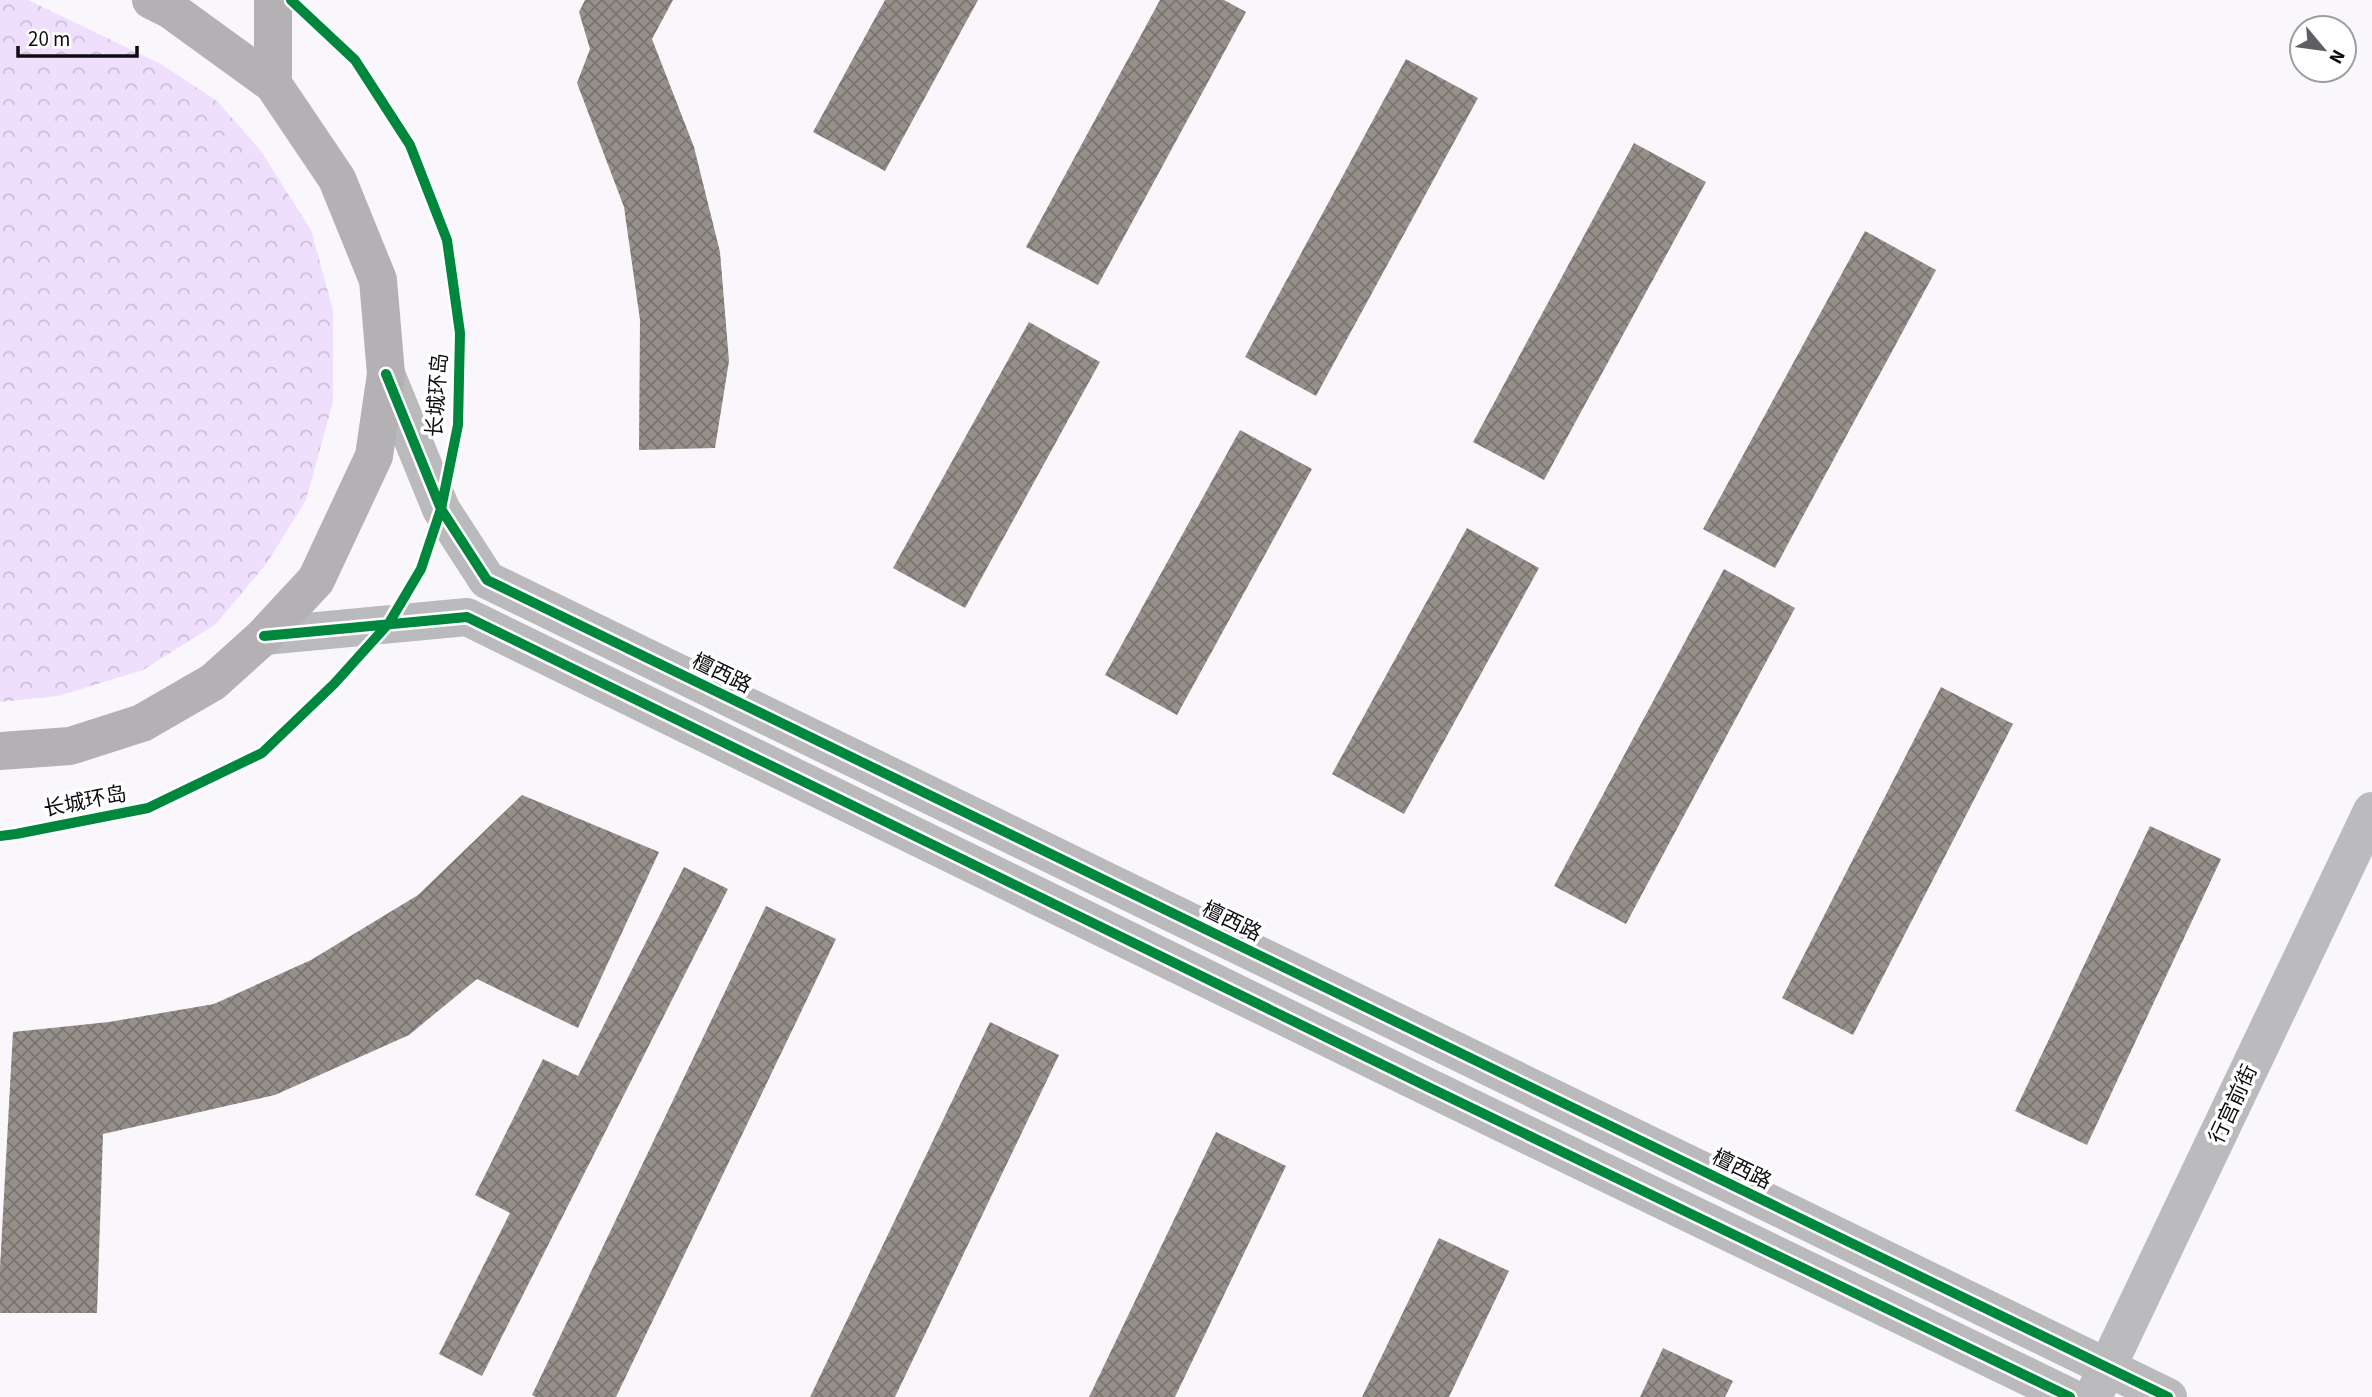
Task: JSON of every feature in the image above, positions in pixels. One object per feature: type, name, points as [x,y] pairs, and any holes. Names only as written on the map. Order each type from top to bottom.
[{"type":"main road","points":[[0,751],[69,746],[142,723],[213,682],[264,636],[316,580],[347,519],[374,456],[386,374],[378,280],[337,179],[273,84],[171,10],[151,0]]},
{"type":"main road","points":[[273,0],[273,84]]},
{"type":"main road","name":"檀西路","points":[[386,374],[441,509],[487,580],[2100,1382],[2168,1397]]},
{"type":"main road","points":[[264,636],[467,617],[1426,1086],[2070,1397]]},
{"type":"street","name":"行宫前街","points":[[2100,1382],[2372,811]]},
{"type":"green space","points":[[0,0],[28,0],[161,64],[217,101],[261,151],[311,230],[333,310],[333,402],[306,500],[267,563],[216,624],[143,670],[58,696],[0,702]]},
{"type":"building","points":[[585,0],[673,0],[652,39],[694,147],[720,252],[729,361],[715,448],[639,450],[640,320],[624,207],[577,83],[590,49],[579,12]]},
{"type":"building","points":[[885,0],[978,0],[885,171],[813,132]]},
{"type":"building","points":[[1160,0],[1224,0],[1246,12],[1098,285],[1026,247]]},
{"type":"building","points":[[1406,59],[1478,98],[1316,396],[1245,357]]},
{"type":"building","points":[[1634,143],[1706,182],[1544,480],[1473,442]]},
{"type":"building","points":[[1865,231],[1936,270],[1775,568],[1703,529]]},
{"type":"building","points":[[1029,322],[1100,362],[965,608],[893,568]]},
{"type":"building","points":[[1240,430],[1312,469],[1177,715],[1105,675]]},
{"type":"building","points":[[1467,528],[1539,568],[1404,814],[1332,774]]},
{"type":"building","points":[[1724,569],[1795,608],[1626,924],[1554,886]]},
{"type":"building","points":[[1941,687],[2013,724],[1853,1035],[1782,998]]},
{"type":"building","points":[[522,795],[659,852],[578,1028],[477,979],[409,1035],[275,1095],[103,1134],[97,1313],[0,1313],[13,1032],[109,1022],[214,1004],[311,960],[418,895]]},
{"type":"building","points":[[2150,826],[2221,859],[2087,1145],[2015,1111]]},
{"type":"building","points":[[684,867],[728,889],[482,1376],[439,1354],[510,1213],[475,1195],[543,1059],[578,1076]]},
{"type":"building","points":[[766,906],[836,939],[616,1397],[536,1397],[532,1395]]},
{"type":"building","points":[[990,1022],[1059,1055],[895,1397],[810,1397]]},
{"type":"building","points":[[1216,1132],[1286,1166],[1175,1397],[1089,1397]]},
{"type":"building","points":[[1439,1238],[1509,1271],[1449,1397],[1362,1397]]},
{"type":"building","points":[[1663,1348],[1733,1381],[1725,1397],[1640,1397]]},
{"type":"cycle path","name":"长城环岛","points":[[0,836],[148,808],[262,753],[334,684],[389,623],[421,569],[441,509],[458,425],[460,333],[447,240],[410,145],[355,60],[291,0]]},
{"type":"cycle path","name":"长城环岛","points":[[386,374],[441,509],[487,580],[2168,1397]]},
{"type":"cycle path","points":[[264,636],[467,617],[1426,1086],[2070,1397]]}]
